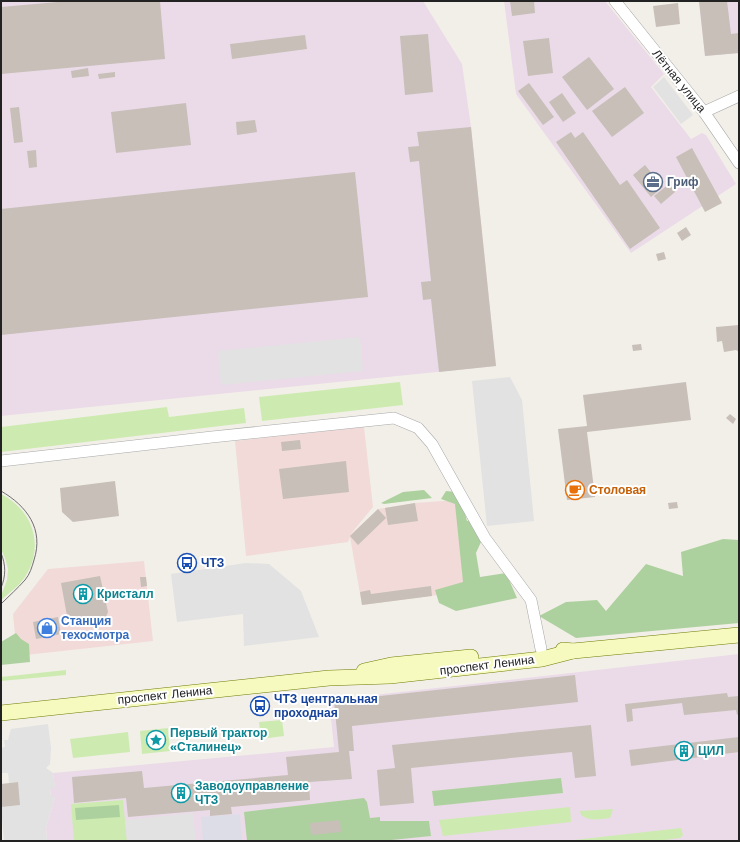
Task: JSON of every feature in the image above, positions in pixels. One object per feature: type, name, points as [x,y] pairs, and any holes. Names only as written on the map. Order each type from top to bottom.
[{"type":"street","name":"Лётная улица","points":[[615,1],[704,112],[739,163]]},
{"type":"street","points":[[704,112],[739,96]]},
{"type":"street","points":[[1,461],[394,418],[418,428],[432,444],[485,538],[531,600],[536,655]]},
{"type":"street","name":"проспект Ленина","points":[[1,713],[536,655],[542,659],[573,651],[739,635]]},
{"type":"shaded area","points":[[1,1],[423,1],[462,64],[471,127],[496,366],[1,416]]},
{"type":"shaded area","points":[[504,1],[605,1],[664,74],[651,87],[691,139],[702,133],[706,135],[736,184],[631,253],[516,94]]},
{"type":"shaded area","points":[[699,1],[739,1],[739,53],[705,56]]},
{"type":"shaded area","points":[[664,77],[693,115],[681,124],[653,87]]},
{"type":"shaded area","points":[[360,337],[363,371],[221,385],[218,351]]},
{"type":"shaded area","points":[[510,377],[522,400],[534,521],[487,526],[472,381]]},
{"type":"shaded area","points":[[364,427],[373,507],[350,535],[378,509],[415,503],[456,500],[468,591],[362,605],[350,537],[348,542],[246,556],[235,441]]},
{"type":"shaded area","points":[[144,561],[153,641],[17,656],[13,614],[48,569]]},
{"type":"shaded area","points":[[246,563],[269,564],[301,591],[319,637],[244,646],[243,614],[177,622],[171,574]]},
{"type":"shaded area","points":[[739,654],[739,841],[47,841],[46,828],[55,797],[51,797],[50,788],[55,788],[53,773],[334,747],[329,700]]},
{"type":"shaded area","points":[[48,724],[51,748],[50,764],[46,768],[53,773],[55,788],[50,789],[51,797],[55,797],[46,828],[47,841],[4,841],[1,807],[18,782],[9,783],[8,773],[1,773],[1,748],[5,747],[4,740],[8,740],[11,729]]},
{"type":"shaded area","points":[[193,813],[196,841],[127,841],[125,820]]},
{"type":"shaded area","points":[[240,814],[242,841],[203,841],[201,817]]},
{"type":"green space","points":[[400,382],[403,405],[262,421],[259,397]]},
{"type":"green space","points":[[167,407],[169,417],[244,408],[246,423],[1,452],[1,427]]},
{"type":"green space","points":[[424,490],[432,498],[384,504],[381,503],[403,492]]},
{"type":"green space","points":[[446,491],[457,492],[461,499],[467,521],[471,520],[481,542],[476,553],[480,577],[506,573],[517,598],[456,611],[439,603],[435,590],[463,582],[455,504],[441,499]]},
{"type":"green space","points":[[1,494],[21,509],[28,519],[35,541],[31,565],[25,577],[1,600],[7,580],[8,569],[1,549]]},
{"type":"green space","points":[[723,539],[739,540],[739,623],[576,638],[539,616],[566,602],[597,600],[606,611],[646,564],[683,576],[681,552]]},
{"type":"green space","points":[[16,633],[21,639],[29,644],[30,662],[1,665],[1,642]]},
{"type":"green space","points":[[66,670],[66,675],[1,681],[1,677]]},
{"type":"green space","points":[[282,720],[284,736],[261,739],[259,722]]},
{"type":"green space","points":[[168,728],[170,751],[142,754],[140,731]]},
{"type":"green space","points":[[128,732],[130,752],[73,758],[70,739]]},
{"type":"green space","points":[[561,778],[563,793],[434,806],[432,791]]},
{"type":"green space","points":[[364,798],[367,802],[370,818],[380,817],[380,821],[429,821],[431,836],[381,841],[247,841],[244,812]]},
{"type":"green space","points":[[123,800],[127,841],[74,841],[71,804]]},
{"type":"green space","points":[[119,805],[120,817],[76,820],[75,808]]},
{"type":"green space","points":[[570,807],[571,822],[443,836],[439,820]]},
{"type":"green space","points":[[613,809],[610,818],[599,819],[588,819],[581,815],[580,811]]},
{"type":"green space","points":[[681,828],[683,835],[680,838],[657,841],[565,841]]},
{"type":"building","points":[[69,1],[160,1],[165,59],[1,74],[1,7]]},
{"type":"building","points":[[510,1],[534,1],[535,13],[512,16]]},
{"type":"building","points":[[699,1],[727,1],[731,34],[739,33],[739,53],[705,56]]},
{"type":"building","points":[[678,3],[680,24],[656,27],[653,6]]},
{"type":"building","points":[[428,34],[433,92],[405,95],[400,36]]},
{"type":"building","points":[[305,35],[307,49],[232,59],[230,44]]},
{"type":"building","points":[[549,38],[553,73],[528,76],[523,41]]},
{"type":"building","points":[[589,57],[614,89],[587,110],[562,77]]},
{"type":"building","points":[[88,68],[89,76],[72,78],[71,71]]},
{"type":"building","points":[[115,72],[115,77],[99,79],[98,74]]},
{"type":"building","points":[[529,83],[554,117],[543,125],[518,91]]},
{"type":"building","points":[[625,87],[644,113],[612,137],[592,111]]},
{"type":"building","points":[[562,93],[576,113],[563,122],[549,102]]},
{"type":"building","points":[[186,103],[191,145],[116,153],[111,112]]},
{"type":"building","points":[[19,107],[23,142],[14,143],[10,108]]},
{"type":"building","points":[[255,120],[257,132],[237,135],[236,122]]},
{"type":"building","points":[[471,127],[496,366],[439,372],[431,299],[423,300],[421,282],[431,281],[419,161],[410,162],[408,147],[419,146],[417,132]]},
{"type":"building","points":[[571,132],[575,138],[583,132],[620,185],[627,180],[660,228],[630,249],[556,142]]},
{"type":"building","points":[[692,148],[722,203],[705,212],[676,157]]},
{"type":"building","points":[[36,150],[37,167],[29,168],[27,151]]},
{"type":"building","points":[[645,165],[663,187],[651,197],[633,175]]},
{"type":"building","points":[[355,172],[368,297],[1,335],[1,209]]},
{"type":"building","points":[[669,184],[675,192],[661,204],[654,196]]},
{"type":"building","points":[[686,227],[691,235],[682,241],[677,233]]},
{"type":"building","points":[[664,252],[666,259],[658,261],[656,254]]},
{"type":"building","points":[[739,325],[739,352],[736,350],[724,352],[722,341],[717,342],[716,327]]},
{"type":"building","points":[[641,344],[642,350],[633,351],[632,345]]},
{"type":"building","points":[[686,382],[691,420],[587,432],[595,497],[567,500],[558,429],[587,426],[583,395]]},
{"type":"building","points":[[730,414],[736,419],[733,424],[726,418]]},
{"type":"building","points":[[300,440],[301,449],[282,451],[281,442]]},
{"type":"building","points":[[346,461],[349,492],[283,499],[279,469]]},
{"type":"building","points":[[115,481],[119,516],[73,522],[62,512],[60,488]]},
{"type":"building","points":[[677,502],[678,508],[669,509],[668,503]]},
{"type":"building","points":[[415,503],[418,521],[388,525],[385,508]]},
{"type":"building","points":[[378,509],[386,518],[358,545],[350,536]]},
{"type":"building","name":"Кристалл","points":[[100,576],[108,612],[106,617],[101,619],[95,616],[68,621],[61,583]]},
{"type":"building","points":[[140,577],[146,577],[147,586],[141,587]]},
{"type":"building","points":[[431,586],[432,596],[362,605],[360,592],[370,590],[371,594]]},
{"type":"building","points":[[58,617],[61,634],[36,639],[33,622]]},
{"type":"building","points":[[575,675],[578,702],[352,726],[354,751],[349,751],[352,779],[309,782],[310,800],[231,807],[232,814],[210,816],[210,810],[128,817],[126,798],[74,803],[72,777],[142,771],[144,788],[288,775],[286,757],[339,752],[334,701]]},
{"type":"building","points":[[727,693],[728,697],[739,696],[739,714],[737,715],[736,710],[684,715],[682,703],[632,709],[633,721],[627,722],[625,704]]},
{"type":"building","points":[[591,725],[596,776],[575,778],[572,752],[411,768],[414,803],[380,806],[377,770],[395,768],[392,745]]},
{"type":"building","name":"ЦИЛ","points":[[739,737],[739,752],[631,766],[629,750]]},
{"type":"building","points":[[18,782],[20,805],[1,807],[1,784]]},
{"type":"building","points":[[340,820],[341,832],[311,835],[310,823]]},
{"type":"tram line","points":[[1,491],[26,511],[35,528],[37,538],[37,549],[32,568],[25,580],[1,604]]},
{"type":"tram line","points":[[1,553],[5,570],[1,588]]},
{"type":"place","name":"Гриф","points":[[653,182]]},
{"type":"place","name":"Столовая","points":[[575,490]]},
{"type":"place","name":"ЧТЗ","points":[[187,563]]},
{"type":"place","name":"Кристалл","points":[[83,594]]},
{"type":"place","name":"Станция техосмотра","points":[[47,628]]},
{"type":"place","name":"ЧТЗ центральная проходная","points":[[260,706]]},
{"type":"place","name":"Первый трактор «Сталинец»","points":[[156,740]]},
{"type":"place","name":"ЦИЛ","points":[[684,751]]},
{"type":"place","name":"Заводоуправление ЧТЗ","points":[[181,793]]}]
